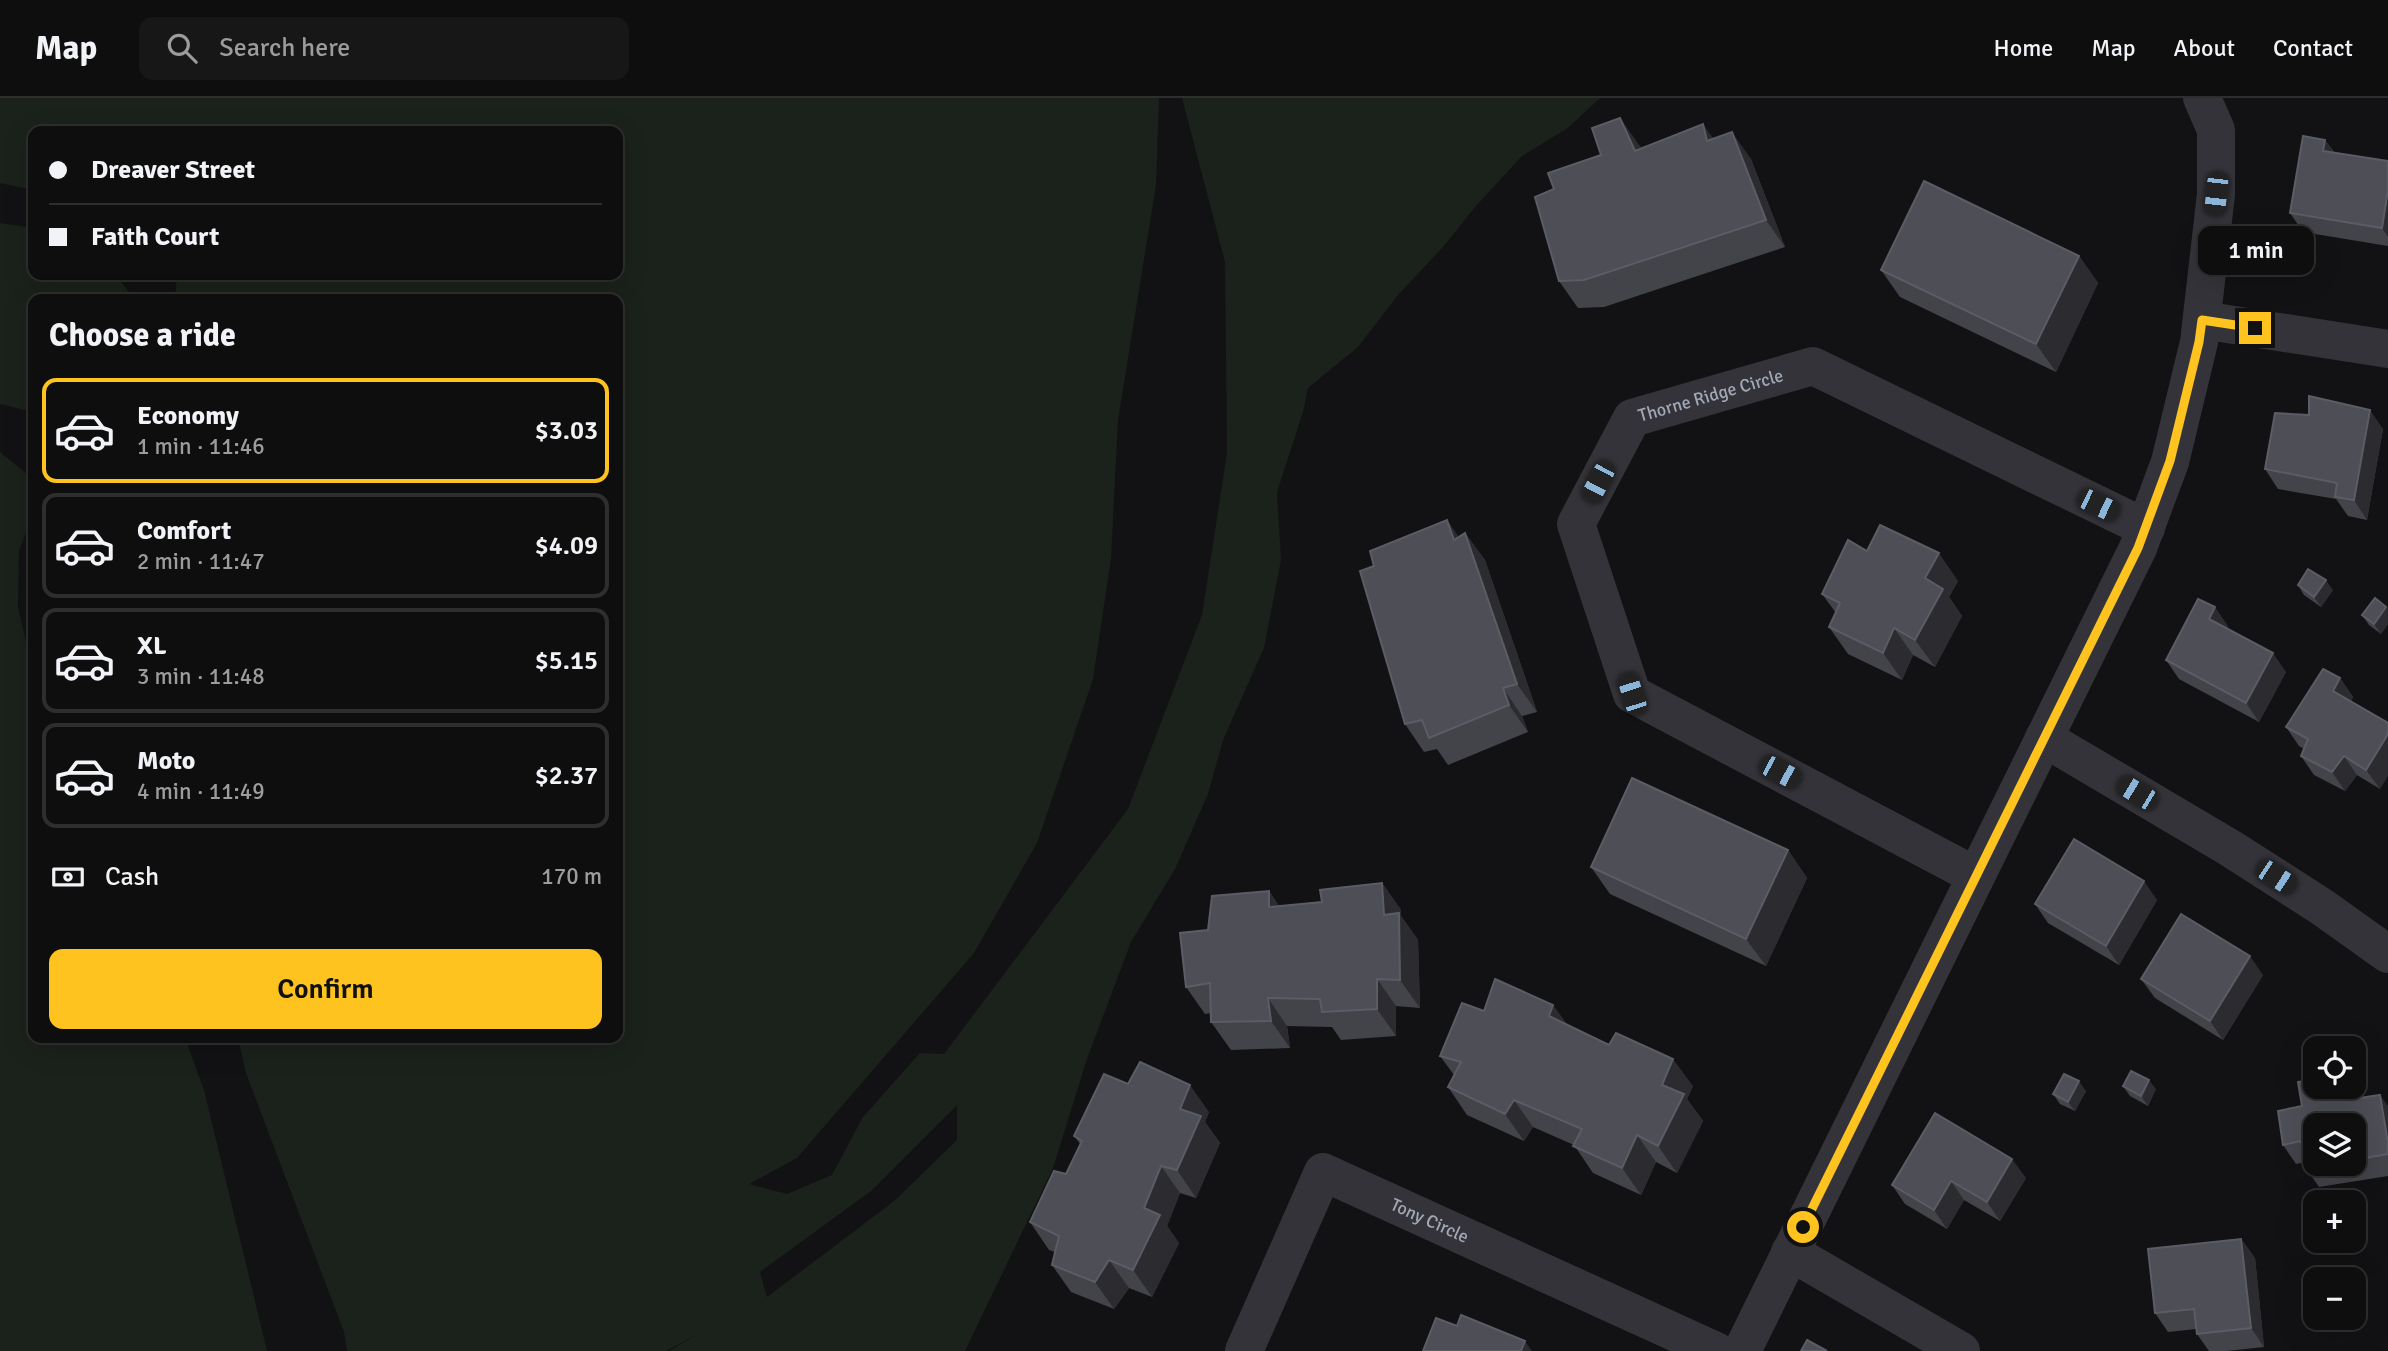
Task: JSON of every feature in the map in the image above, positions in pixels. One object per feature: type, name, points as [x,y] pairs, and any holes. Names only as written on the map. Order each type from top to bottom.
[{"type":"street","points":[[1742,1351],[2146,528],[2170,461],[2199,342],[2216,194],[2217,109]]},
{"type":"street","points":[[2202,320],[2388,349]]},
{"type":"street","name":"Thorne Ridge Circle","points":[[1976,876],[1632,694],[1576,524],[1632,418],[1813,366],[2146,528]]},
{"type":"street","points":[[2044,738],[2230,848],[2322,907],[2388,954]]},
{"type":"street","name":"Tony Circle","points":[[1244,1351],[1323,1172],[1716,1351]]},
{"type":"street","points":[[1790,1252],[1961,1351]]},
{"type":"shaded area","points":[[0,98],[1159,98],[1156,185],[1118,420],[1111,558],[1093,679],[1037,843],[974,953],[797,1158],[749,1184],[787,1194],[832,1175],[863,1117],[920,1053],[944,1054],[1128,809],[1202,615],[1227,453],[1225,262],[1182,98],[1600,98],[1568,128],[1522,156],[1398,295],[1358,347],[1308,388],[1277,492],[1281,560],[1264,648],[1223,740],[1208,794],[1175,869],[1131,942],[1087,1059],[1053,1168],[965,1351],[669,1351],[696,1335],[666,1351],[347,1351],[344,1332],[246,1073],[239,1043],[623,1043],[623,294],[175,294],[177,280],[623,280],[623,126],[28,126],[28,189],[0,183]],"holes":[[[957,1105],[957,1140],[893,1202],[767,1297],[760,1272],[871,1191]]]},
{"type":"shaded area","points":[[0,223],[28,227],[28,280],[120,280],[130,294],[28,294],[28,411],[0,404]]},
{"type":"shaded area","points":[[0,452],[28,475],[28,527],[19,551],[18,607],[28,650],[28,1043],[187,1043],[204,1090],[267,1351],[0,1351]]},
{"type":"building","points":[[1620,118],[1635,151],[1703,124],[1707,141],[1732,132],[1766,220],[1584,280],[1559,281],[1535,197],[1554,189],[1548,173],[1601,155],[1592,128]]},
{"type":"building","points":[[2303,136],[2325,140],[2323,151],[2388,161],[2388,190],[2382,228],[2290,213]]},
{"type":"building","points":[[1924,181],[2079,256],[2036,344],[1881,270]]},
{"type":"building","points":[[2309,396],[2370,410],[2354,500],[2335,497],[2337,483],[2265,469],[2275,413],[2309,415]]},
{"type":"building","points":[[1447,520],[1454,540],[1465,533],[1517,684],[1503,688],[1509,705],[1429,738],[1422,720],[1405,724],[1360,571],[1374,566],[1370,551]]},
{"type":"building","points":[[1880,525],[1939,553],[1925,578],[1943,589],[1915,640],[1894,628],[1883,653],[1829,627],[1840,603],[1822,594],[1848,540],[1867,551]]},
{"type":"building","points":[[2308,569],[2326,580],[2314,597],[2298,585]]},
{"type":"building","points":[[2375,598],[2386,607],[2374,624],[2362,615]]},
{"type":"building","points":[[2198,599],[2215,607],[2209,619],[2273,653],[2246,703],[2166,660]]},
{"type":"building","points":[[2323,669],[2340,678],[2333,691],[2388,723],[2388,734],[2366,770],[2344,756],[2332,772],[2301,756],[2308,739],[2286,727]]},
{"type":"building","points":[[1632,778],[1788,850],[1746,939],[1591,867]]},
{"type":"building","points":[[2074,839],[2144,881],[2106,946],[2035,904]]},
{"type":"building","points":[[1382,883],[1384,915],[1399,913],[1400,980],[1377,979],[1377,1009],[1322,1012],[1320,999],[1268,998],[1271,1021],[1211,1022],[1210,983],[1186,987],[1180,933],[1208,930],[1212,896],[1269,891],[1269,907],[1322,902],[1320,890]]},
{"type":"building","points":[[2181,914],[2250,956],[2210,1021],[2141,979]]},
{"type":"building","points":[[1495,979],[1553,1005],[1549,1016],[1609,1045],[1616,1033],[1673,1059],[1662,1085],[1684,1094],[1658,1146],[1637,1135],[1622,1168],[1573,1146],[1582,1129],[1514,1100],[1505,1114],[1448,1087],[1461,1062],[1440,1056],[1462,1003],[1484,1011]]},
{"type":"building","points":[[1140,1062],[1190,1085],[1180,1109],[1201,1116],[1177,1170],[1161,1166],[1144,1208],[1160,1215],[1133,1270],[1109,1260],[1095,1282],[1052,1265],[1059,1236],[1030,1222],[1054,1171],[1066,1174],[1082,1141],[1074,1136],[1104,1074],[1128,1084]]},
{"type":"building","points":[[2131,1071],[2149,1080],[2141,1096],[2123,1086]]},
{"type":"building","points":[[2064,1074],[2079,1081],[2068,1102],[2053,1094]]},
{"type":"building","points":[[2303,1081],[2303,1099],[2366,1099],[2380,1095],[2388,1154],[2366,1158],[2366,1113],[2303,1113],[2303,1152],[2301,1141],[2283,1145],[2278,1111],[2302,1106],[2298,1082]]},
{"type":"building","points":[[1935,1113],[2012,1159],[1987,1202],[1951,1181],[1934,1210],[1892,1185]]},
{"type":"building","points":[[2241,1239],[2251,1328],[2197,1334],[2194,1309],[2155,1313],[2148,1249]]},
{"type":"building","points":[[1461,1315],[1525,1341],[1521,1351],[1423,1351],[1436,1318],[1457,1326]]},
{"type":"building","points":[[1807,1340],[1827,1351],[1801,1351]]},
{"type":"route","points":[[1803,1227],[2138,548],[2170,461],[2202,320],[2255,328]]}]
